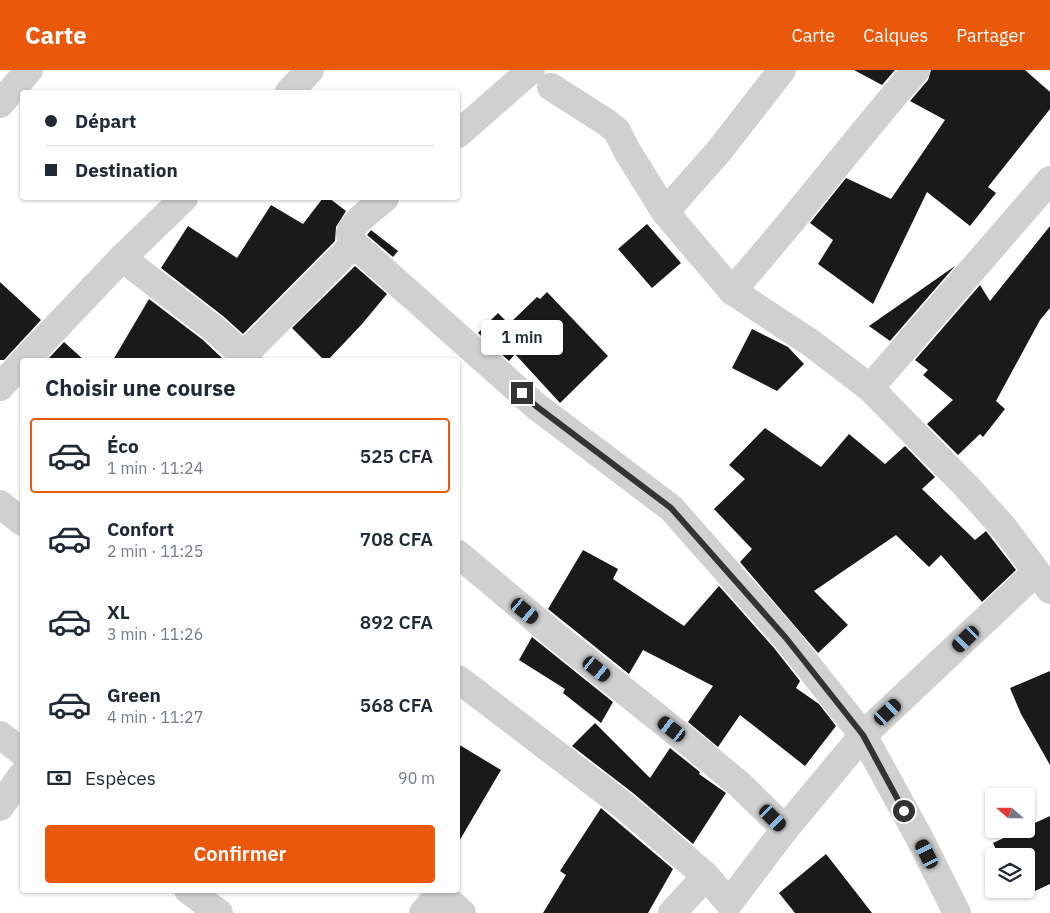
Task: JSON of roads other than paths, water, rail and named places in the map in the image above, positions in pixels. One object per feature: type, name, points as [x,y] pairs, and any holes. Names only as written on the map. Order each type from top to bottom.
[{"type":"street","points":[[0,104],[29,70]]},
{"type":"street","points":[[291,90],[310,70]]},
{"type":"street","points":[[665,212],[719,151],[782,70]]},
{"type":"street","points":[[732,291],[778,239],[916,70]]},
{"type":"street","points":[[460,133],[544,74],[617,131],[627,151],[665,212],[732,291],[811,343],[870,388],[997,521],[1043,581],[863,735],[785,829],[733,908],[706,876],[623,805],[460,681]]},
{"type":"street","points":[[870,388],[1050,180]]},
{"type":"street","points":[[27,358],[122,258],[182,200]]},
{"type":"street","points":[[384,200],[351,230],[350,236],[354,244],[536,406],[671,508],[786,638],[863,735],[957,913]]},
{"type":"street","points":[[122,258],[213,328],[244,358],[354,244]]},
{"type":"street","points":[[0,387],[20,365]]},
{"type":"street","points":[[0,504],[20,520]]},
{"type":"street","points":[[460,556],[552,633],[732,778],[785,829]]},
{"type":"street","points":[[0,735],[20,750]]},
{"type":"street","points":[[0,807],[20,778]]},
{"type":"street","points":[[672,913],[706,876]]},
{"type":"street","points":[[192,893],[219,913]]},
{"type":"street","points":[[433,899],[462,913]]}]
